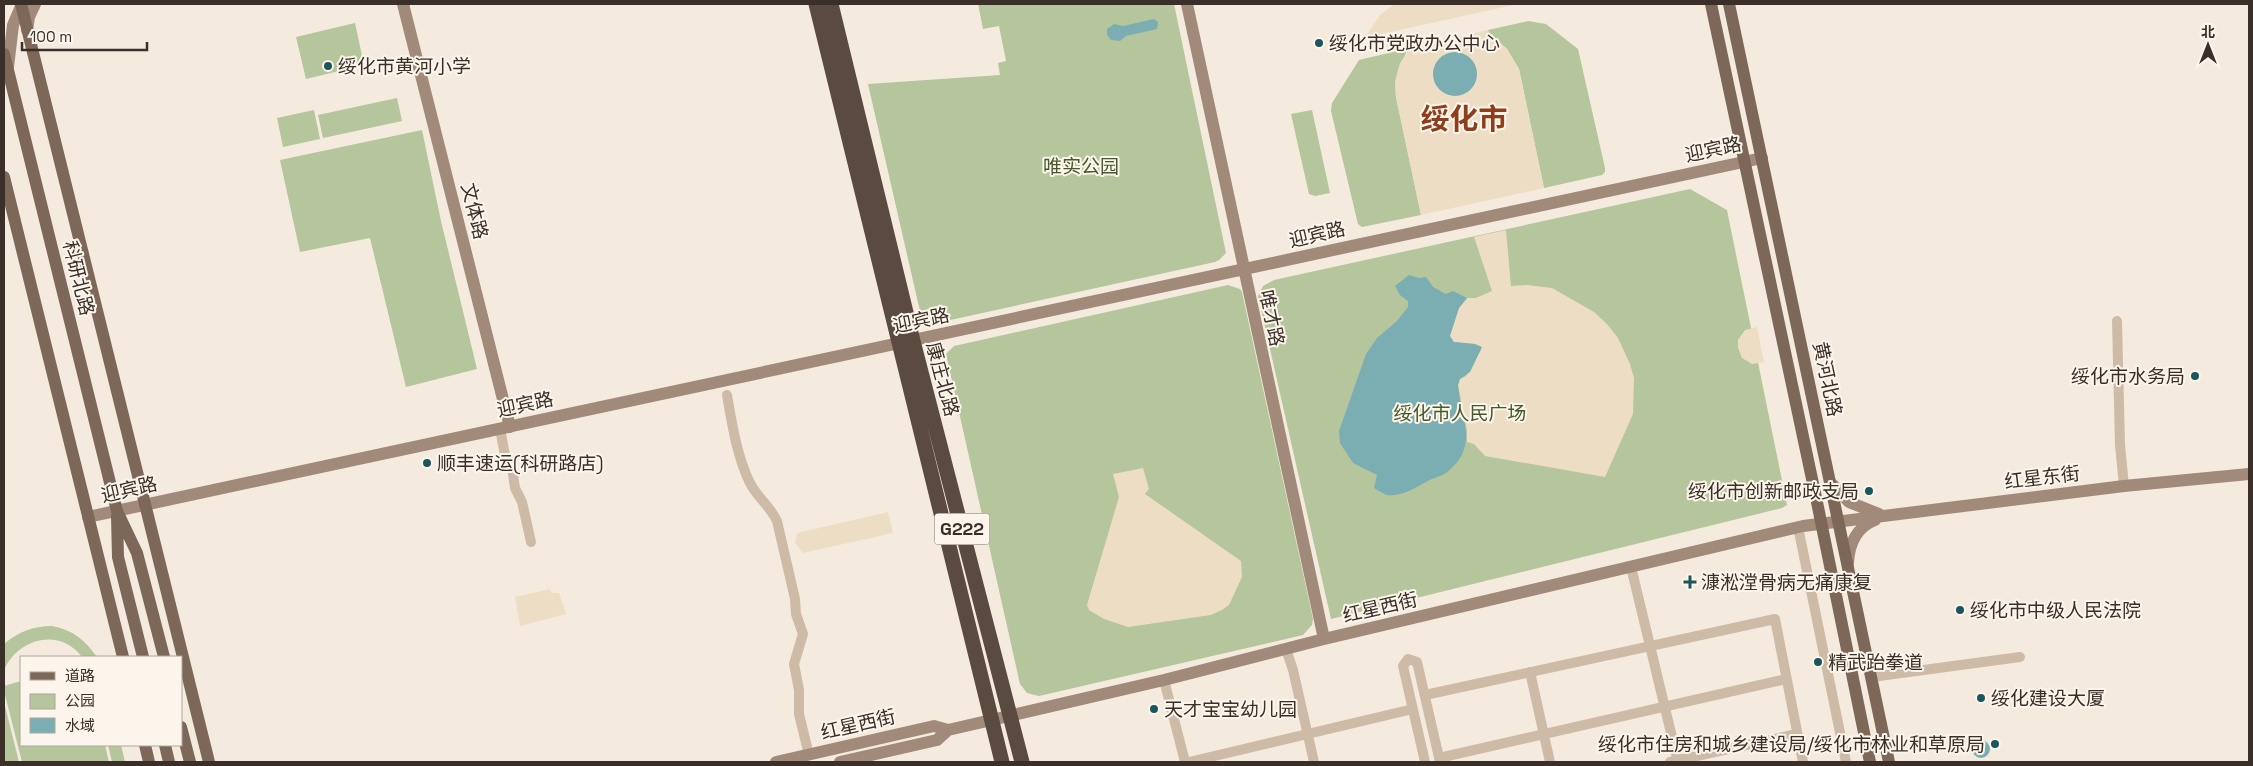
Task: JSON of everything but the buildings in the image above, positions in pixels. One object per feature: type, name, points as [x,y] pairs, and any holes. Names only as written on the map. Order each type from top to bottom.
[{"type":"highway","name":"康庄北路","points":[[816,4],[906,343],[1022,762]]},
{"type":"highway","name":"康庄北路","points":[[831,4],[1002,762]]},
{"type":"main road","points":[[21,4],[209,762]]},
{"type":"main road","points":[[8,70],[13,25],[21,4]]},
{"type":"main road","points":[[27,30],[29,17],[35,4]]},
{"type":"main road","name":"文体路","points":[[403,4],[505,428]]},
{"type":"main road","name":"唯才路","points":[[1187,4],[1324,639]]},
{"type":"main road","name":"黄河北路","points":[[1711,4],[1746,161],[1870,762]]},
{"type":"main road","name":"黄河北路","points":[[1729,4],[1832,484],[1889,762]]},
{"type":"main road","name":"科研北路","points":[[4,54],[117,510],[137,553],[164,656]]},
{"type":"main road","name":"迎宾路","points":[[88,517],[1762,158]]},
{"type":"main road","points":[[4,176],[123,656]]},
{"type":"main road","name":"红星东街","points":[[1821,523],[2124,486],[2249,474]]},
{"type":"main road","points":[[1832,484],[1843,498],[1857,507],[1878,514],[1889,515]]},
{"type":"main road","name":"科研北路","points":[[117,510],[118,557],[143,656]]},
{"type":"main road","points":[[1848,566],[1851,544],[1862,527],[1889,515]]},
{"type":"main road","name":"红星西街","points":[[776,762],[934,726],[948,730],[1010,717],[1286,648],[1821,523]]},
{"type":"main road","name":"红星西街","points":[[844,762],[936,740],[948,730]]},
{"type":"main road","points":[[182,731],[190,762]]},
{"type":"main road","points":[[145,746],[149,762]]},
{"type":"main road","points":[[165,746],[169,762]]},
{"type":"street","points":[[2117,321],[2120,444],[2124,486]]},
{"type":"street","points":[[727,396],[734,432],[750,483],[772,510],[777,521],[795,599],[796,614],[802,634],[794,664],[799,690],[798,714],[808,755]]},
{"type":"street","points":[[505,428],[505,455],[511,461],[515,488],[522,502],[531,542]]},
{"type":"street","points":[[1798,527],[1846,762]]},
{"type":"street","points":[[1631,567],[1665,707],[1675,762],[1797,734]]},
{"type":"street","points":[[1425,694],[1775,619],[1803,762]]},
{"type":"street","points":[[1286,648],[1314,762]]},
{"type":"street","points":[[1872,677],[2020,657]]},
{"type":"street","points":[[1425,762],[1403,666],[1408,659],[1417,662],[1440,760],[1786,679]]},
{"type":"street","points":[[1530,672],[1550,762]]},
{"type":"street","points":[[1164,680],[1185,762]]},
{"type":"street","points":[[1189,762],[1413,709]]},
{"type":"green space","name":"唯实公园","points":[[978,4],[1174,4],[1226,253],[1219,260],[932,324],[925,323],[922,320],[868,84],[1000,75],[998,63],[1006,61],[999,26],[983,29]]},
{"type":"green space","points":[[1528,21],[1546,24],[1578,49],[1605,168],[1605,172],[1602,175],[1544,188],[1519,69],[1507,49],[1488,30]]},
{"type":"green space","points":[[355,23],[364,65],[306,79],[296,37]]},
{"type":"green space","points":[[1406,49],[1398,72],[1396,97],[1421,215],[1362,227],[1358,224],[1331,111],[1332,103],[1359,60]]},
{"type":"green space","points":[[397,98],[402,121],[323,138],[318,115]]},
{"type":"green space","points":[[314,110],[320,139],[283,147],[277,118]]},
{"type":"green space","points":[[1312,110],[1330,193],[1315,196],[1309,194],[1291,114]]},
{"type":"green space","points":[[422,130],[441,221],[477,369],[406,387],[370,238],[300,252],[280,160]]},
{"type":"green space","name":"绥化市人民广场","points":[[1690,189],[1727,210],[1787,505],[1782,508],[1331,619],[1258,296],[1263,286],[1274,280]]},
{"type":"green space","points":[[1228,285],[1240,289],[1242,292],[1313,619],[1312,625],[1303,635],[1039,696],[1027,693],[1020,684],[946,354],[954,346]]},
{"type":"green space","points":[[52,626],[66,630],[78,637],[96,656],[81,656],[73,648],[62,642],[51,639],[40,640],[19,650],[10,659],[4,670],[4,644],[15,636],[38,627]]},
{"type":"green space","points":[[20,681],[20,746],[105,746],[109,762],[22,762],[4,686]]},
{"type":"green space","points":[[4,702],[19,762],[5,762]]},
{"type":"green space","points":[[108,746],[121,746],[125,762],[112,762]]},
{"type":"shaded area","points":[[1395,4],[1518,4],[1366,36],[1380,15]]},
{"type":"shaded area","points":[[1488,30],[1507,49],[1519,69],[1544,188],[1421,215],[1396,97],[1395,81],[1400,64],[1407,53],[1406,49]]},
{"type":"shaded area","points":[[1506,230],[1511,286],[1527,285],[1552,288],[1594,312],[1618,338],[1630,364],[1634,378],[1633,414],[1605,477],[1485,456],[1474,444],[1467,442],[1467,430],[1458,385],[1460,379],[1466,376],[1481,350],[1475,344],[1453,342],[1450,332],[1459,308],[1467,298],[1476,298],[1492,291],[1474,237]]},
{"type":"shaded area","points":[[1757,327],[1764,362],[1752,364],[1742,358],[1738,348],[1738,340],[1745,330]]},
{"type":"shaded area","points":[[1143,468],[1149,489],[1145,494],[1241,561],[1242,577],[1229,605],[1222,610],[1211,615],[1128,627],[1104,619],[1089,610],[1087,605],[1119,497],[1113,474]]},
{"type":"shaded area","points":[[888,512],[893,533],[803,553],[795,543],[797,533]]},
{"type":"shaded area","points":[[550,589],[552,593],[559,593],[566,614],[520,626],[515,597]]},
{"type":"water","points":[[1154,19],[1158,22],[1157,29],[1126,36],[1120,41],[1111,40],[1107,35],[1107,29],[1114,24],[1123,26]]},
{"type":"water","points":[[1455,52],[1467,56],[1473,62],[1477,74],[1473,86],[1467,92],[1455,96],[1443,92],[1437,86],[1433,74],[1437,62],[1443,56]]},
{"type":"water","points":[[1409,275],[1419,278],[1426,277],[1433,287],[1446,294],[1453,291],[1467,298],[1459,308],[1450,336],[1454,342],[1475,344],[1482,347],[1470,372],[1460,379],[1458,385],[1466,442],[1463,453],[1457,463],[1441,476],[1412,490],[1397,495],[1386,495],[1374,488],[1377,475],[1353,463],[1340,443],[1339,431],[1366,354],[1377,338],[1397,321],[1408,307],[1408,301],[1400,295],[1395,286]]},
{"type":"water","points":[[1981,740],[1987,743],[1990,749],[1987,755],[1981,758],[1975,755],[1972,749],[1975,743]]},
{"type":"place","name":"绥化市党政办公中心","points":[[1319,43]]},
{"type":"place","name":"绥化市黄河小学","points":[[328,66]]},
{"type":"place","name":"绥化市水务局","points":[[2195,376]]},
{"type":"place","name":"顺丰速运(科研路店)","points":[[427,463]]},
{"type":"place","name":"绥化市创新邮政支局","points":[[1869,491]]},
{"type":"place","name":"漮淞漟骨病无痛康复","points":[[1690,582]]},
{"type":"place","name":"绥化市中级人民法院","points":[[1960,610]]},
{"type":"place","name":"精武跆拳道","points":[[1818,662]]},
{"type":"place","name":"绥化建设大厦","points":[[1981,698]]},
{"type":"place","name":"天才宝宝幼儿园","points":[[1154,709]]},
{"type":"place","name":"绥化市住房和城乡建设局/绥化市林业和草原局","points":[[1995,744]]},
{"type":"district","name":"绥化市","points":[[1464,119]]}]
